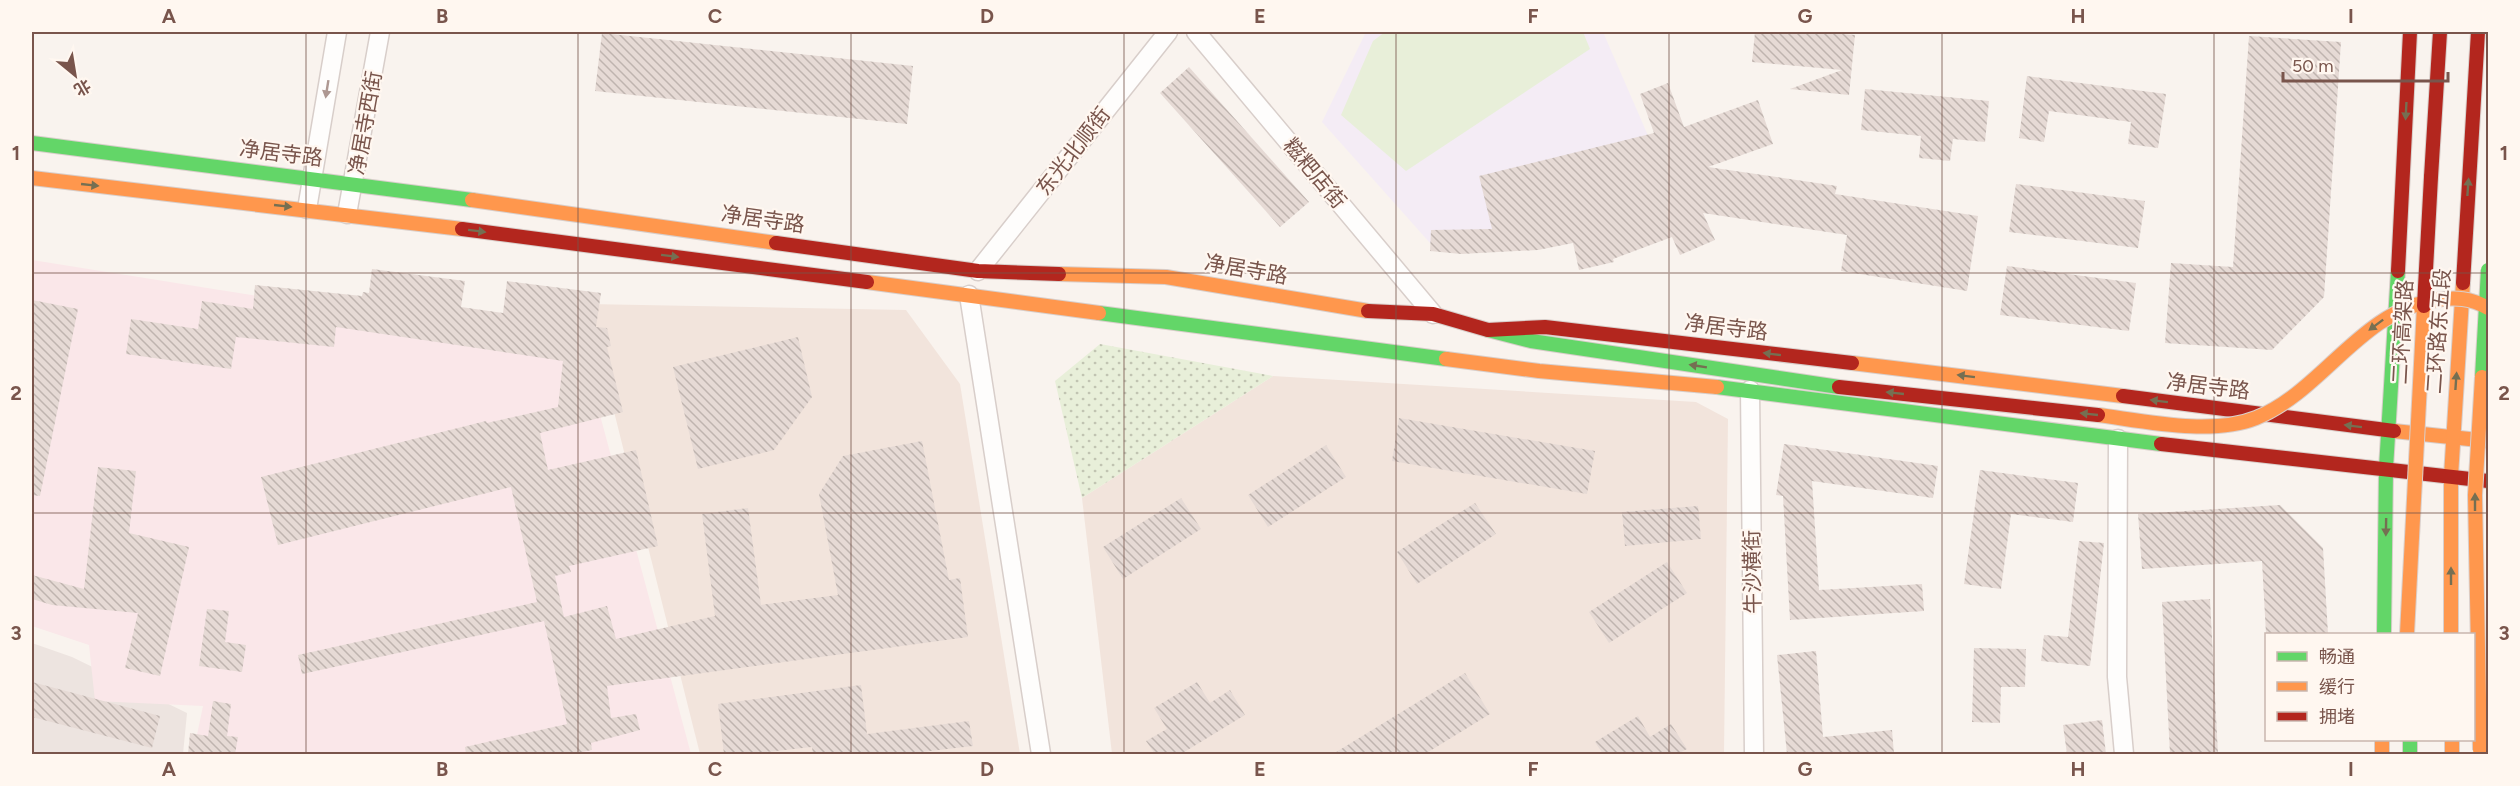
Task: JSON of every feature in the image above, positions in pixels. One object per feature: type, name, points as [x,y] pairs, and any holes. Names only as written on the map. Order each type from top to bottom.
[{"type":"main road","name":"二环路东五段","points":[[2384,633],[2386,468],[2390,431],[2410,32]]},
{"type":"main road","name":"二环高架路","points":[[2407,633],[2440,32]]},
{"type":"main road","name":"二环路东五段","points":[[2451,633],[2452,436],[2478,32]]},
{"type":"main road","name":"净居寺路","points":[[32,143],[354,183],[978,271],[1166,277],[1359,310],[1433,314],[1488,330],[1545,327],[2029,384],[2390,431],[2488,441]]},
{"type":"main road","points":[[32,178],[347,214],[1539,371],[1750,390],[2260,457],[2386,468],[2488,481]]},
{"type":"main road","points":[[2480,754],[2475,495],[2488,270]]},
{"type":"main road","points":[[1488,330],[1531,341],[1839,387],[2163,423],[2221,425],[2254,419],[2288,401],[2367,332],[2404,307],[2439,298],[2462,297],[2481,303],[2488,308]]},
{"type":"street","name":"净居寺西街","points":[[307,209],[337,32]]},
{"type":"street","name":"净居寺西街","points":[[347,214],[380,32]]},
{"type":"street","name":"东光北顺街","points":[[978,271],[1168,32]]},
{"type":"street","name":"糍粑店街","points":[[1196,32],[1433,314]]},
{"type":"street","points":[[969,295],[1041,754]]},
{"type":"street","name":"牛沙横街","points":[[1750,390],[1754,754]]},
{"type":"street","points":[[2118,439],[2117,678],[2124,754]]},
{"type":"shaded area","points":[[1366,32],[1603,32],[1666,177],[1522,245],[1430,243],[1322,122]]},
{"type":"shaded area","points":[[32,260],[582,348],[691,754],[193,754],[203,706],[95,701],[89,645],[32,626]]},
{"type":"shaded area","points":[[587,304],[906,310],[960,384],[1020,754],[700,754]]},
{"type":"shaded area","points":[[1273,376],[1696,402],[1728,419],[1724,754],[1112,754],[1082,498]]},
{"type":"shaded area","points":[[32,643],[72,657],[187,713],[183,754],[32,754]]},
{"type":"green space","points":[[1385,32],[1583,32],[1590,49],[1406,171],[1341,115],[1373,41]]},
{"type":"green space","points":[[1100,344],[1273,376],[1082,498],[1055,381]]},
{"type":"building","points":[[1755,32],[1818,32],[1855,35],[1849,95],[1790,89],[1842,70],[1752,62]]},
{"type":"building","points":[[602,33],[913,66],[907,124],[595,91]]},
{"type":"building","points":[[2249,36],[2341,42],[2324,297],[2272,350],[2165,343],[2171,263],[2233,267]]},
{"type":"building","points":[[1189,67],[1309,202],[1280,227],[1160,93]]},
{"type":"building","points":[[2027,76],[2166,94],[2158,148],[2128,144],[2131,122],[2049,111],[2044,142],[2019,138]]},
{"type":"building","points":[[1668,83],[1684,127],[1758,100],[1773,144],[1708,167],[1837,186],[1835,194],[1978,216],[1967,291],[1841,271],[1847,235],[1703,213],[1715,240],[1680,255],[1672,237],[1613,259],[1614,262],[1579,270],[1573,243],[1538,250],[1461,254],[1430,251],[1431,230],[1492,229],[1479,176],[1654,133],[1640,94]]},
{"type":"building","points":[[1865,89],[1989,101],[1985,142],[1953,139],[1950,161],[1919,158],[1921,136],[1861,130]]},
{"type":"building","points":[[2016,184],[2145,201],[2138,248],[2009,232]]},
{"type":"building","points":[[2007,266],[2136,283],[2129,331],[2000,315]]},
{"type":"building","points":[[372,269],[465,281],[461,307],[503,313],[507,281],[601,293],[596,327],[607,328],[611,346],[607,347],[623,412],[540,433],[548,470],[636,450],[658,546],[569,566],[571,572],[555,576],[564,617],[607,606],[616,639],[715,616],[702,514],[748,508],[761,605],[838,595],[819,494],[843,456],[922,441],[949,580],[960,578],[968,637],[607,686],[611,718],[636,714],[640,730],[591,743],[592,750],[571,754],[466,754],[465,747],[567,724],[544,621],[302,674],[298,655],[537,602],[511,487],[278,545],[261,477],[486,421],[487,423],[558,407],[563,361],[336,327],[334,347],[236,337],[231,369],[126,354],[131,319],[198,329],[202,301],[253,309],[255,285],[362,296],[363,292],[369,293]]},
{"type":"building","points":[[32,300],[78,309],[40,496],[32,495]]},
{"type":"building","points":[[798,337],[812,397],[774,450],[698,469],[673,367]]},
{"type":"building","points":[[1399,418],[1595,451],[1587,494],[1392,461]]},
{"type":"building","points":[[1784,444],[1938,466],[1933,498],[1812,481],[1819,590],[1922,584],[1924,611],[1790,620],[1783,496],[1776,495]]},
{"type":"building","points":[[1326,445],[1346,477],[1268,527],[1248,495]]},
{"type":"building","points":[[98,467],[136,471],[129,533],[189,547],[160,676],[125,668],[138,613],[52,605],[32,599],[32,575],[84,589]]},
{"type":"building","points":[[1980,470],[2078,483],[2073,522],[2011,514],[2001,589],[1964,584]]},
{"type":"building","points":[[1181,498],[1201,529],[1123,579],[1103,547]]},
{"type":"building","points":[[1475,503],[1496,534],[1417,584],[1397,552]]},
{"type":"building","points":[[2280,505],[2323,548],[2328,633],[2266,633],[2262,561],[2142,569],[2138,514]]},
{"type":"building","points":[[1698,506],[1701,539],[1625,546],[1622,512]]},
{"type":"building","points":[[2079,541],[2104,543],[2090,666],[2041,661],[2044,635],[2068,637]]},
{"type":"building","points":[[1667,562],[1687,593],[1609,643],[1589,612]]},
{"type":"building","points":[[2210,599],[2218,754],[2170,754],[2162,602]]},
{"type":"building","points":[[207,609],[229,611],[225,642],[246,645],[242,672],[199,666]]},
{"type":"building","points":[[1974,648],[2026,649],[2025,687],[2001,687],[2000,723],[1972,722]]},
{"type":"building","points":[[1816,651],[1823,737],[1892,730],[1894,754],[1787,754],[1777,655]]},
{"type":"building","points":[[1465,673],[1490,714],[1425,754],[1333,754]]},
{"type":"building","points":[[32,682],[160,716],[152,748],[32,717]]},
{"type":"building","points":[[1197,682],[1210,703],[1230,690],[1245,715],[1181,754],[1155,754],[1146,741],[1167,729],[1154,708]]},
{"type":"building","points":[[861,685],[867,734],[969,721],[973,746],[904,754],[813,754],[812,747],[748,754],[724,754],[718,704]]},
{"type":"building","points":[[213,701],[231,704],[227,736],[238,737],[235,754],[188,754],[190,733],[208,736]]},
{"type":"building","points":[[1638,716],[1650,737],[1671,724],[1687,749],[1677,754],[1603,754],[1595,742]]},
{"type":"building","points":[[2102,720],[2106,754],[2067,754],[2063,725]]},
{"type":"traffic: fast","points":[[32,143],[472,200]]},
{"type":"traffic: fast","points":[[2482,377],[2488,270]]},
{"type":"traffic: fast","points":[[2384,633],[2386,468],[2398,271]]},
{"type":"traffic: fast","points":[[1099,313],[1446,359]]},
{"type":"traffic: fast","points":[[1488,330],[1531,341],[1839,387]]},
{"type":"traffic: fast","points":[[1717,387],[2161,444]]},
{"type":"traffic: fast","points":[[2410,741],[2410,754]]},
{"type":"traffic: slow","points":[[32,178],[462,229]]},
{"type":"traffic: slow","points":[[472,200],[776,243]]},
{"type":"traffic: slow","points":[[1059,274],[1166,277],[1368,311]]},
{"type":"traffic: slow","points":[[867,282],[1099,313]]},
{"type":"traffic: slow","points":[[2451,633],[2451,476],[2463,283]]},
{"type":"traffic: slow","points":[[2098,415],[2177,426],[2219,426],[2238,423],[2256,418],[2280,405],[2385,319],[2409,307],[2436,300],[2456,299],[2469,300],[2488,308]]},
{"type":"traffic: slow","points":[[2407,633],[2424,306]]},
{"type":"traffic: slow","points":[[1446,359],[1539,371],[1717,387]]},
{"type":"traffic: slow","points":[[1852,363],[2123,396]]},
{"type":"traffic: slow","points":[[2480,750],[2475,495],[2482,377]]},
{"type":"traffic: slow","points":[[2394,431],[2488,441]]},
{"type":"traffic: slow","points":[[2382,741],[2382,754]]},
{"type":"traffic: slow","points":[[2452,741],[2452,754]]},
{"type":"traffic: jam","points":[[2398,271],[2410,32]]},
{"type":"traffic: jam","points":[[2431,177],[2440,32]]},
{"type":"traffic: jam","points":[[2463,283],[2478,32]]},
{"type":"traffic: jam","points":[[2424,306],[2431,177]]},
{"type":"traffic: jam","points":[[462,229],[867,282]]},
{"type":"traffic: jam","points":[[776,243],[978,271],[1059,274]]},
{"type":"traffic: jam","points":[[1368,311],[1433,314],[1488,330],[1545,327],[1852,363]]},
{"type":"traffic: jam","points":[[1839,387],[2098,415]]},
{"type":"traffic: jam","points":[[2123,396],[2394,431]]},
{"type":"traffic: jam","points":[[2161,444],[2488,481]]}]
